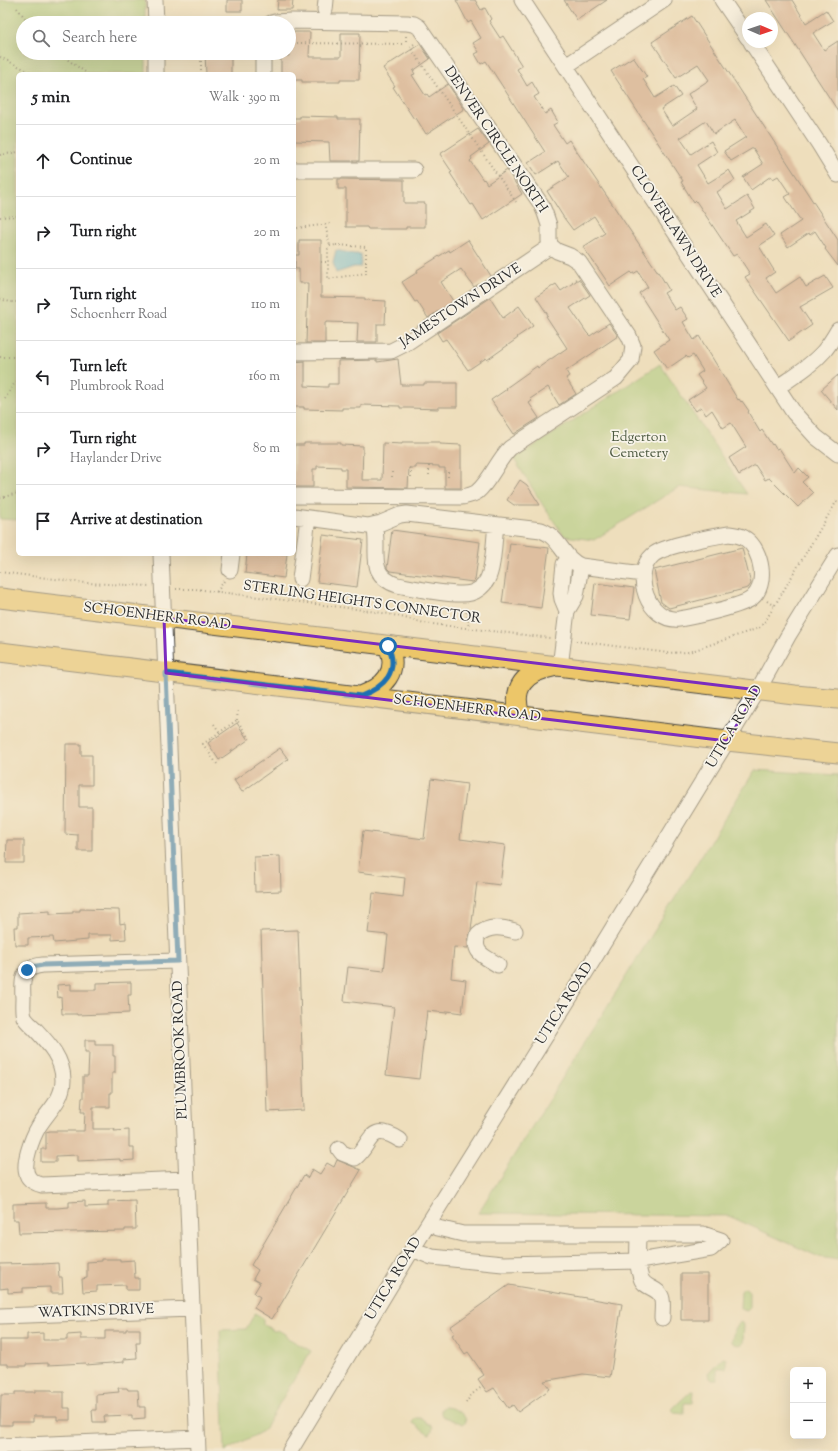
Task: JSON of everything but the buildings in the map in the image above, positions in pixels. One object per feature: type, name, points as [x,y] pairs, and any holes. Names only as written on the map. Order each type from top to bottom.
[{"type":"main road","name":"SCHOENHERR ROAD","points":[[0,598],[557,667],[838,699]]},
{"type":"main road","points":[[361,696],[377,688],[389,676],[392,668],[392,660],[388,646]]},
{"type":"main road","name":"SCHOENHERR ROAD","points":[[0,652],[727,741],[838,753]]},
{"type":"main road","points":[[520,715],[517,708],[517,694],[519,687],[537,671],[557,667]]},
{"type":"street","points":[[156,0],[156,16]]},
{"type":"street","name":"CLOVERLAWN DRIVE","points":[[522,0],[794,413],[816,437],[838,454]]},
{"type":"street","points":[[566,66],[664,0]]},
{"type":"street","points":[[722,0],[742,29]]},
{"type":"street","points":[[296,21],[410,27]]},
{"type":"street","name":"DENVER CIRCLE NORTH","points":[[410,27],[422,31],[541,204],[549,225],[549,241],[551,246]]},
{"type":"street","points":[[754,48],[819,144],[838,175]]},
{"type":"street","points":[[156,60],[156,72]]},
{"type":"street","points":[[263,60],[263,72]]},
{"type":"street","points":[[296,170],[414,170]]},
{"type":"street","points":[[296,496],[462,497],[476,493],[487,481],[502,456],[510,448],[616,378],[628,365],[633,354],[633,346],[629,336],[579,262],[570,256],[557,251],[551,246]]},
{"type":"street","name":"JAMESTOWN DRIVE","points":[[296,352],[391,351],[405,344],[551,246]]},
{"type":"street","points":[[778,387],[814,362],[825,350],[838,330]]},
{"type":"street","points":[[300,579],[301,517],[360,525],[374,525],[394,516],[407,514],[534,529],[547,532],[575,562]]},
{"type":"street","points":[[374,525],[376,538],[376,566],[383,578],[397,585],[465,594],[477,590],[488,579],[496,525]]},
{"type":"street","points":[[729,534],[742,536],[752,544],[757,554],[762,577],[759,590],[753,597],[744,603],[675,619],[660,615],[653,609],[644,584],[643,574],[644,566],[658,552],[729,534]]},
{"type":"street","name":"UTICA ROAD","points":[[290,1451],[429,1222],[587,970],[758,690],[788,636],[838,555]]},
{"type":"street","name":"PLUMBROOK ROAD","points":[[161,556],[198,1445]]},
{"type":"street","points":[[230,570],[232,556]]},
{"type":"street","points":[[557,667],[568,611],[562,599],[561,593],[564,564],[575,562],[643,574]]},
{"type":"street","points":[[498,965],[478,952],[476,947],[478,935],[487,928],[506,928],[515,931]]},
{"type":"street","points":[[178,961],[43,965],[31,967],[27,970],[22,983],[24,1016],[55,1053],[60,1064],[63,1080],[61,1093],[57,1103],[40,1125],[34,1136],[26,1172],[29,1178],[42,1185],[186,1179]]},
{"type":"street","points":[[339,1149],[342,1153],[355,1158],[359,1155],[368,1140],[380,1132],[387,1133],[400,1140]]},
{"type":"street","points":[[413,1248],[432,1257],[503,1264],[639,1261],[711,1249],[721,1240],[704,1234],[463,1234],[438,1228],[429,1222]]},
{"type":"street","points":[[638,1234],[641,1279],[647,1285],[658,1291],[662,1298],[662,1318]]},
{"type":"street","name":"WATKINS DRIVE","points":[[0,1316],[192,1309]]},
{"type":"street","points":[[0,1446],[198,1445]]},
{"type":"path","points":[[17,8],[23,16]]},
{"type":"path","points":[[296,44],[406,44],[410,27]]},
{"type":"path","points":[[416,43],[410,47],[516,202]]},
{"type":"path","points":[[0,58],[30,72]]},
{"type":"path","points":[[68,60],[85,72]]},
{"type":"path","points":[[201,60],[201,72]]},
{"type":"path","points":[[0,155],[16,152]]},
{"type":"path","points":[[0,216],[16,216]]},
{"type":"path","points":[[325,224],[330,246],[328,249],[328,278],[366,273],[366,247],[330,246]]},
{"type":"path","points":[[296,228],[330,224]]},
{"type":"path","points":[[321,262],[328,262]]},
{"type":"path","points":[[0,299],[16,302]]},
{"type":"path","points":[[0,357],[16,357]]},
{"type":"path","points":[[5,399],[16,382]]},
{"type":"path","points":[[429,466],[430,477]]},
{"type":"path","points":[[392,468],[392,477]]},
{"type":"path","points":[[411,468],[411,477]]},
{"type":"path","points":[[448,469],[448,477]]},
{"type":"path","points":[[0,498],[16,494]]},
{"type":"path","points":[[579,642],[683,654],[759,628],[766,620],[838,500]]},
{"type":"path","points":[[0,572],[86,583],[149,586]]},
{"type":"path","name":"STERLING HEIGHTS CONNECTOR","points":[[177,589],[195,589],[356,609],[389,614],[424,623],[543,637]]},
{"type":"path","points":[[465,594],[469,628]]},
{"type":"path","points":[[238,708],[237,720],[250,740]]},
{"type":"path","points":[[217,764],[203,744],[237,720]]},
{"type":"path","points":[[214,724],[220,733]]},
{"type":"path","points":[[466,1403],[472,1395],[483,1386]]},
{"type":"highlighted area","points":[[164,618],[758,690],[727,741],[166,673]]},
{"type":"green space","points":[[0,0],[145,0],[145,16],[16,16],[16,60],[146,60],[146,72],[16,72],[16,520],[0,519]]},
{"type":"green space","name":"Edgerton Cemetery","points":[[660,364],[747,494],[679,487],[594,540],[564,536],[514,459]]},
{"type":"green space","points":[[755,770],[838,775],[838,1260],[819,1257],[729,1216],[478,1213]]},
{"type":"green space","points":[[744,1288],[749,1291],[749,1309],[747,1311],[740,1308],[741,1291]]},
{"type":"green space","points":[[255,1313],[263,1318],[263,1324],[274,1331],[278,1330],[285,1334],[286,1337],[311,1351],[263,1431],[225,1451],[220,1330],[246,1329]]},
{"type":"green space","points":[[741,1322],[744,1325],[743,1343],[738,1345],[732,1342],[732,1340],[736,1328]]},
{"type":"green space","points":[[723,1357],[726,1358],[726,1368],[717,1368],[717,1380],[712,1380],[708,1373]]},
{"type":"green space","points":[[691,1391],[694,1391],[693,1403],[684,1403],[684,1414],[674,1413],[672,1410],[673,1408]]},
{"type":"green space","points":[[444,1407],[451,1408],[461,1413],[466,1422],[463,1424],[442,1416],[441,1409]]},
{"type":"green space","points":[[416,1418],[420,1418],[432,1426],[433,1428],[431,1433],[429,1434],[413,1423]]},
{"type":"water","points":[[336,250],[361,254],[361,267],[354,267],[336,273],[333,262]]},
{"type":"route","points":[[27,970],[36,965],[178,961],[166,673],[322,690],[361,696],[383,684],[389,676],[392,668],[392,660],[388,646]]}]
